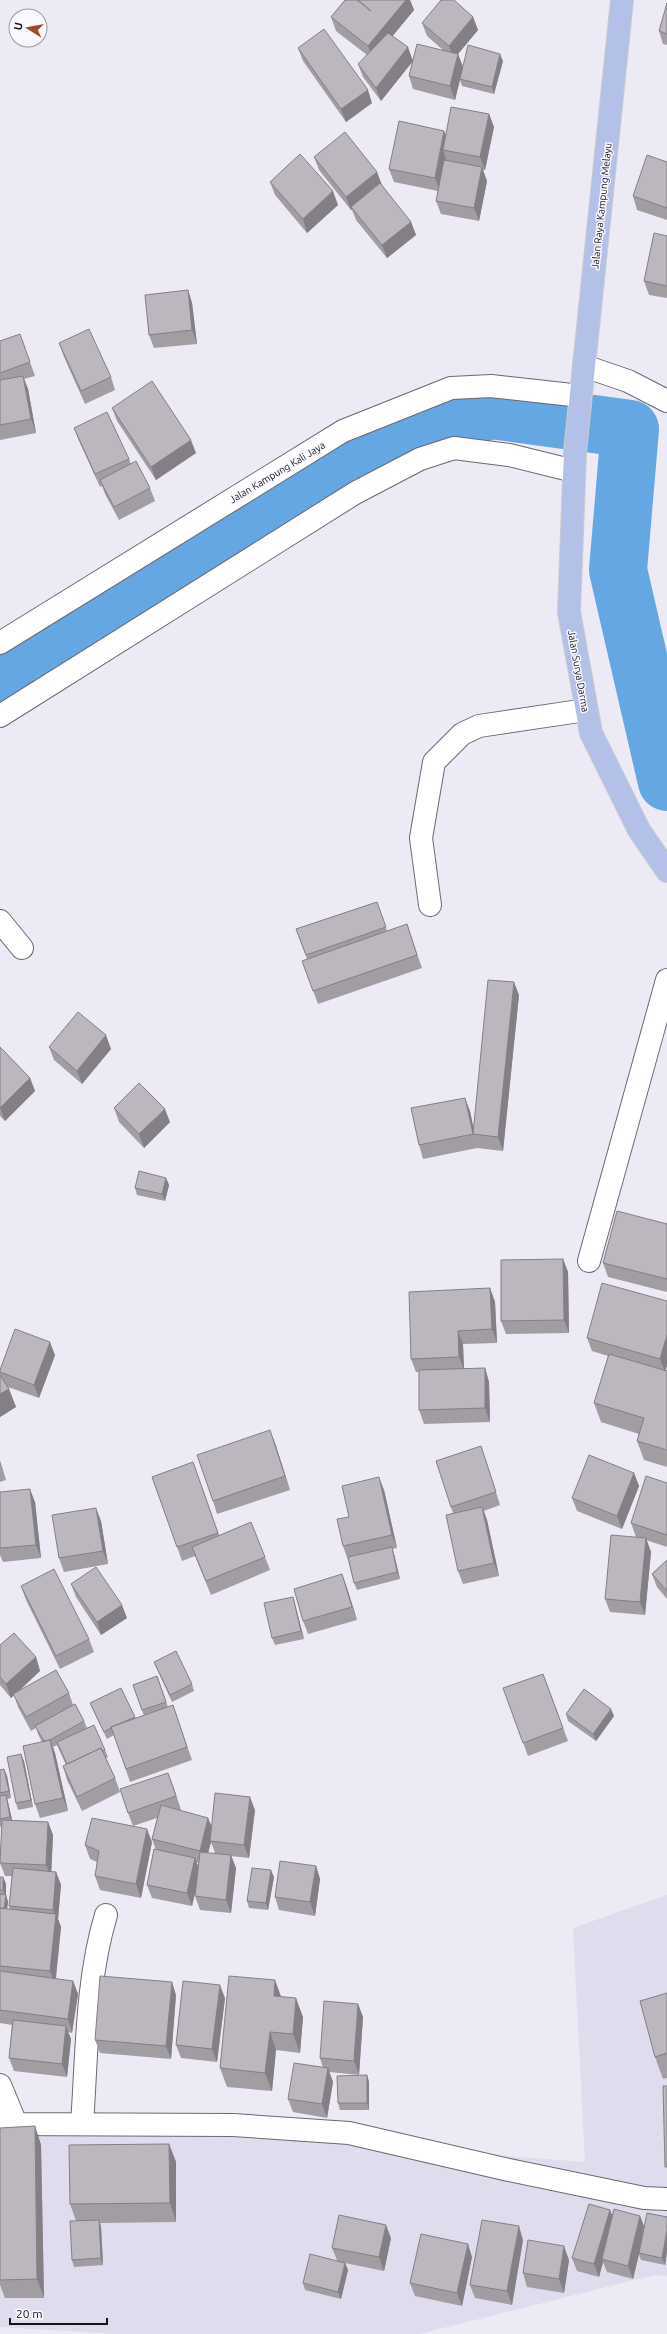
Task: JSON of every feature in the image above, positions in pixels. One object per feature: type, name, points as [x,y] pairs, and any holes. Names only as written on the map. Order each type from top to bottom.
[{"type":"main road","name":"Jalan Raya Kampung Melayu","points":[[580,404],[622,0]]},
{"type":"main road","name":"Jalan Surya Darma","points":[[580,404],[574,461],[569,612],[586,710],[591,733],[639,830],[667,870]]},
{"type":"street","points":[[584,366],[628,381],[667,401]]},
{"type":"street","name":"Jalan Kampung Kali Jaya","points":[[0,642],[343,431],[451,388],[492,386],[580,404]]},
{"type":"street","points":[[0,716],[355,492],[420,459],[454,448],[574,461]]},
{"type":"street","points":[[430,905],[421,838],[434,762],[462,734],[478,726],[586,710]]},
{"type":"street","points":[[0,922],[22,948]]},
{"type":"street","points":[[589,1262],[667,980]]},
{"type":"street","points":[[82,2124],[92,1974],[96,1947],[106,1915]]},
{"type":"street","points":[[0,2085],[8,2124],[233,2125],[350,2133],[501,2168],[644,2198],[667,2199]]},
{"type":"shaded area","points":[[667,1895],[667,2276],[654,2275],[419,2334],[118,2334],[0,2327],[0,2118],[585,2162],[573,1928]]},
{"type":"building","points":[[345,0],[357,0],[371,11],[358,0],[406,0],[368,46],[331,17]]},
{"type":"building","points":[[441,0],[454,0],[473,17],[449,46],[422,23]]},
{"type":"building","points":[[667,3],[667,34],[659,31]]},
{"type":"building","points":[[324,29],[368,90],[341,109],[298,48]]},
{"type":"building","points":[[388,33],[408,47],[376,88],[358,64]]},
{"type":"building","points":[[417,44],[458,54],[450,86],[409,76]]},
{"type":"building","points":[[468,45],[500,54],[492,87],[460,79]]},
{"type":"building","points":[[451,107],[489,114],[480,157],[443,150]]},
{"type":"building","points":[[399,121],[444,131],[435,178],[389,169]]},
{"type":"building","points":[[345,132],[377,172],[346,197],[314,157]]},
{"type":"building","points":[[300,154],[333,191],[303,219],[270,182]]},
{"type":"building","points":[[647,155],[667,162],[667,208],[633,196]]},
{"type":"building","points":[[444,160],[482,167],[474,208],[436,201]]},
{"type":"building","points":[[380,183],[411,222],[382,245],[351,207]]},
{"type":"building","points":[[654,233],[667,236],[667,286],[644,281]]},
{"type":"building","points":[[188,290],[192,330],[149,335],[145,295]]},
{"type":"building","points":[[89,329],[111,377],[81,391],[59,343]]},
{"type":"building","points":[[20,334],[30,362],[0,373],[0,341]]},
{"type":"building","points":[[23,376],[31,419],[0,425],[0,380]]},
{"type":"building","points":[[152,381],[191,440],[151,467],[112,408]]},
{"type":"building","points":[[107,412],[129,459],[95,474],[74,428]]},
{"type":"building","points":[[136,461],[150,488],[114,507],[100,480]]},
{"type":"building","points":[[377,902],[386,927],[306,955],[296,929]]},
{"type":"building","points":[[407,924],[417,955],[313,991],[302,961]]},
{"type":"building","points":[[488,980],[514,982],[498,1137],[473,1134]]},
{"type":"building","points":[[78,1012],[106,1035],[77,1071],[49,1047]]},
{"type":"building","points":[[0,1047],[30,1078],[0,1108]]},
{"type":"building","points":[[139,1083],[165,1109],[139,1134],[114,1108]]},
{"type":"building","points":[[465,1098],[473,1134],[419,1145],[411,1108]]},
{"type":"building","points":[[139,1171],[166,1178],[162,1194],[135,1188]]},
{"type":"building","points":[[617,1211],[667,1224],[667,1279],[603,1263]]},
{"type":"building","points":[[563,1259],[564,1320],[501,1321],[501,1260]]},
{"type":"building","points":[[602,1283],[667,1301],[667,1335],[660,1359],[587,1338]]},
{"type":"building","points":[[490,1288],[492,1329],[458,1331],[459,1357],[411,1359],[409,1292]]},
{"type":"building","points":[[15,1329],[50,1342],[34,1385],[0,1372]]},
{"type":"building","points":[[609,1354],[667,1371],[667,1450],[637,1441],[644,1418],[594,1403]]},
{"type":"building","points":[[485,1368],[485,1408],[419,1410],[419,1370]]},
{"type":"building","points":[[0,1375],[9,1389],[0,1394]]},
{"type":"building","points":[[270,1430],[285,1476],[213,1501],[197,1455]]},
{"type":"building","points":[[481,1446],[496,1492],[451,1507],[436,1461]]},
{"type":"building","points":[[589,1455],[634,1473],[617,1516],[572,1498]]},
{"type":"building","points":[[193,1462],[218,1533],[177,1547],[152,1477]]},
{"type":"building","points":[[646,1476],[667,1483],[667,1535],[631,1523]]},
{"type":"building","points":[[379,1477],[392,1535],[343,1546],[337,1519],[349,1517],[342,1486]]},
{"type":"building","points":[[30,1489],[36,1545],[0,1548],[0,1492]]},
{"type":"building","points":[[482,1507],[494,1563],[458,1571],[446,1515]]},
{"type":"building","points":[[96,1508],[103,1551],[59,1558],[52,1515]]},
{"type":"building","points":[[251,1522],[265,1557],[206,1581],[192,1547]]},
{"type":"building","points":[[611,1535],[646,1538],[640,1602],[605,1599]]},
{"type":"building","points":[[392,1547],[397,1572],[354,1583],[348,1557]]},
{"type":"building","points":[[667,1560],[667,1591],[652,1574]]},
{"type":"building","points":[[96,1567],[122,1605],[97,1622],[71,1584]]},
{"type":"building","points":[[54,1569],[89,1639],[56,1656],[21,1586]]},
{"type":"building","points":[[342,1574],[352,1607],[303,1621],[294,1589]]},
{"type":"building","points":[[293,1597],[301,1631],[272,1638],[264,1603]]},
{"type":"building","points":[[14,1633],[36,1657],[6,1684],[0,1677],[0,1645]]},
{"type":"building","points":[[176,1651],[192,1684],[170,1695],[154,1662]]},
{"type":"building","points":[[56,1670],[69,1693],[26,1717],[13,1694]]},
{"type":"building","points":[[543,1674],[563,1728],[523,1743],[503,1688]]},
{"type":"building","points":[[157,1676],[166,1702],[142,1710],[133,1685]]},
{"type":"building","points":[[121,1688],[135,1717],[111,1727],[104,1732],[90,1703]]},
{"type":"building","points":[[584,1689],[611,1709],[593,1734],[566,1714]]},
{"type":"building","points":[[75,1704],[84,1721],[50,1740],[44,1741],[35,1726]]},
{"type":"building","points":[[173,1705],[187,1747],[126,1769],[111,1727]]},
{"type":"building","points":[[94,1725],[105,1750],[102,1751],[101,1748],[67,1764],[57,1742]]},
{"type":"building","points":[[50,1740],[63,1798],[35,1804],[23,1746]]},
{"type":"building","points":[[101,1748],[115,1778],[77,1797],[63,1766]]},
{"type":"building","points":[[21,1754],[31,1800],[16,1803],[7,1757]]},
{"type":"building","points":[[4,1769],[9,1791],[0,1793],[0,1770]]},
{"type":"building","points":[[168,1773],[176,1796],[128,1813],[120,1789]]},
{"type":"building","points":[[215,1793],[250,1797],[244,1845],[210,1841]]},
{"type":"building","points":[[6,1795],[10,1817],[0,1819],[0,1796]]},
{"type":"building","points":[[161,1805],[208,1818],[200,1851],[152,1839]]},
{"type":"building","points":[[92,1818],[147,1829],[136,1884],[95,1876],[99,1851],[85,1845]]},
{"type":"building","points":[[2,1820],[48,1822],[46,1865],[0,1863]]},
{"type":"building","points":[[154,1849],[195,1858],[187,1893],[147,1885]]},
{"type":"building","points":[[200,1852],[231,1855],[226,1900],[195,1896]]},
{"type":"building","points":[[280,1861],[316,1866],[310,1902],[275,1897]]},
{"type":"building","points":[[13,1868],[56,1872],[53,1910],[9,1906]]},
{"type":"building","points":[[252,1868],[271,1870],[266,1903],[247,1901]]},
{"type":"building","points":[[0,1877],[3,1877],[3,1890],[0,1890]]},
{"type":"building","points":[[0,1894],[6,1895],[4,1909],[0,1908]]},
{"type":"building","points":[[0,1908],[56,1914],[50,1971],[0,1966]]},
{"type":"building","points":[[0,1971],[73,1981],[68,2019],[0,2010]]},
{"type":"building","points":[[100,1976],[172,1982],[166,2046],[95,2040]]},
{"type":"building","points":[[229,1976],[275,1980],[274,1996],[296,1998],[293,2034],[270,2032],[265,2073],[220,2068]]},
{"type":"building","points":[[183,1981],[220,1985],[212,2049],[176,2045]]},
{"type":"building","points":[[667,1993],[667,2053],[655,2057],[640,2001]]},
{"type":"building","points":[[324,2001],[358,2004],[354,2061],[320,2058]]},
{"type":"building","points":[[13,2020],[66,2026],[62,2064],[9,2058]]},
{"type":"building","points":[[294,2063],[328,2068],[322,2104],[288,2099]]},
{"type":"building","points":[[367,2075],[367,2103],[338,2103],[337,2076]]},
{"type":"building","points":[[663,2086],[667,2086],[667,2167],[665,2167]]},
{"type":"building","points":[[35,2126],[37,2279],[0,2280],[0,2128]]},
{"type":"building","points":[[169,2144],[170,2203],[70,2204],[69,2145]]},
{"type":"building","points":[[589,2204],[610,2210],[594,2264],[572,2258]]},
{"type":"building","points":[[614,2209],[640,2216],[628,2266],[602,2259]]},
{"type":"building","points":[[647,2213],[667,2217],[667,2230],[662,2258],[639,2253]]},
{"type":"building","points":[[339,2215],[386,2225],[379,2257],[332,2248]]},
{"type":"building","points":[[99,2220],[101,2258],[72,2260],[70,2221]]},
{"type":"building","points":[[482,2220],[519,2226],[507,2291],[470,2285]]},
{"type":"building","points":[[421,2234],[468,2244],[457,2293],[410,2283]]},
{"type":"building","points":[[528,2240],[564,2246],[559,2279],[523,2273]]},
{"type":"building","points":[[310,2254],[345,2263],[338,2292],[303,2283]]},
{"type":"waterway","points":[[0,680],[344,452],[492,410],[630,429],[618,570],[667,782]]}]
